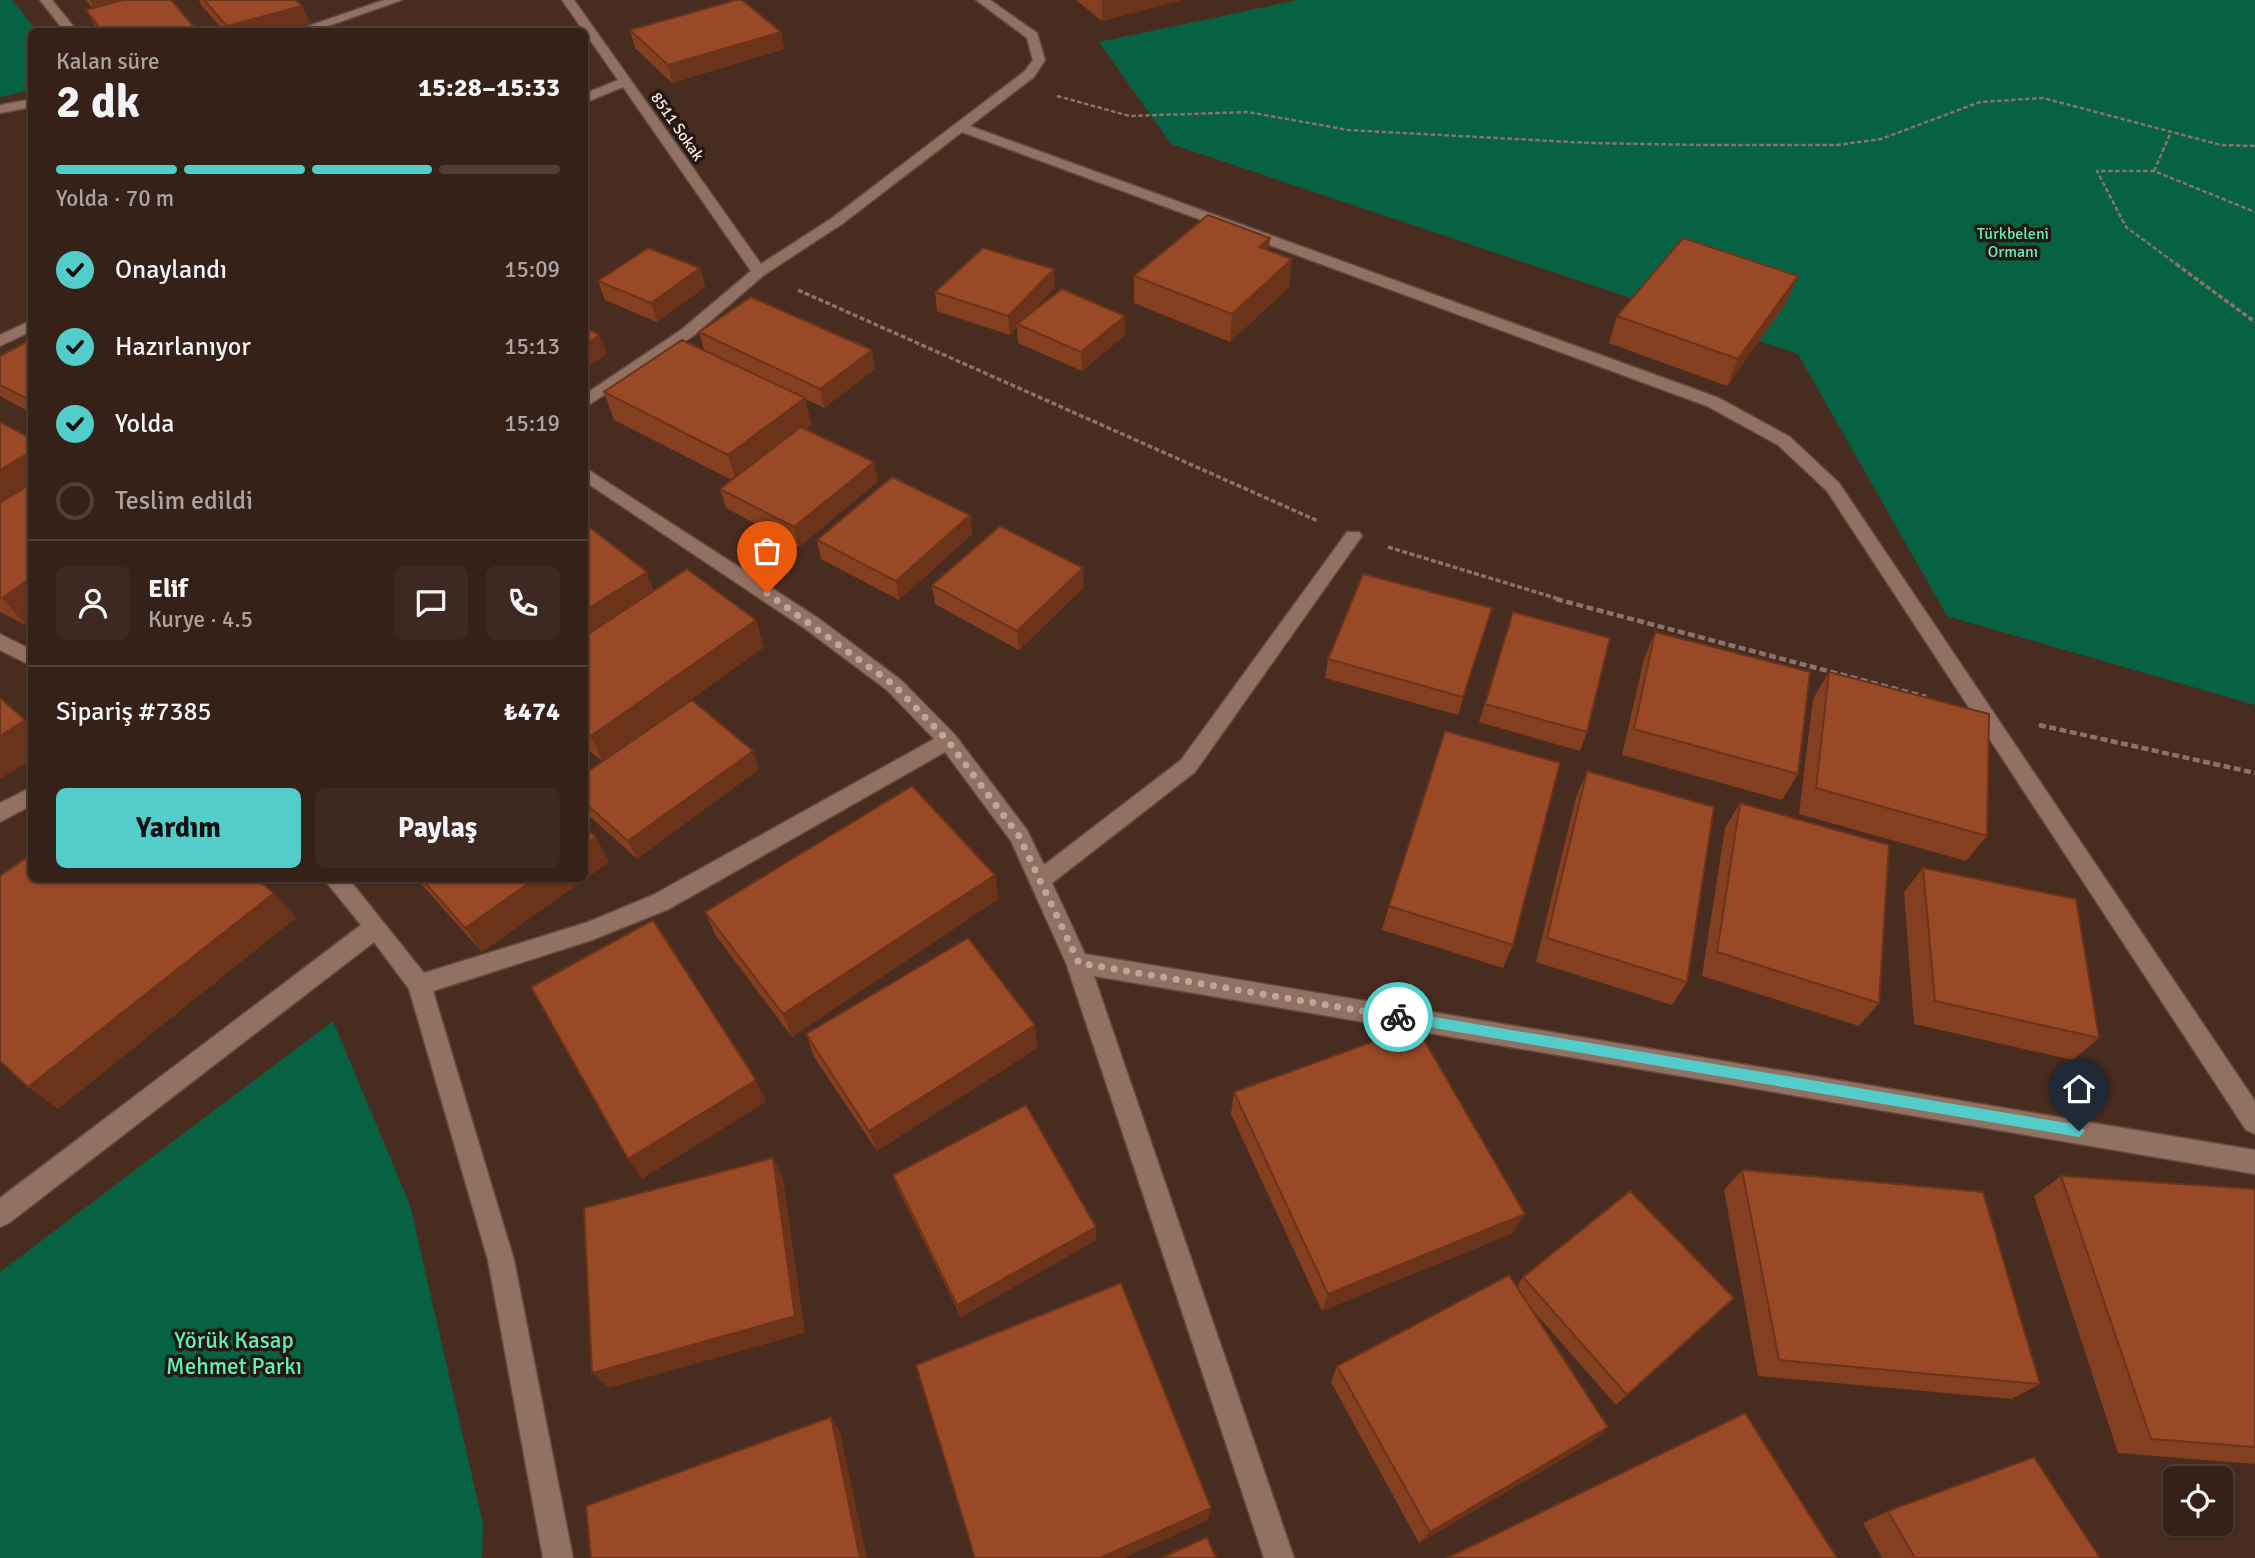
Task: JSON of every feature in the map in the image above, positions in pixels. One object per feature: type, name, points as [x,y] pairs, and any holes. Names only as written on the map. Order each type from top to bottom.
[{"type":"street","points":[[46,0],[69,28]]},
{"type":"street","points":[[309,28],[396,0]]},
{"type":"street","name":"8511 Sokak","points":[[568,0],[588,28]]},
{"type":"street","points":[[588,400],[687,333],[759,272],[837,221],[1030,74],[1039,60],[1033,36],[982,0]]},
{"type":"street","name":"8511 Sokak","points":[[588,28],[759,272]]},
{"type":"street","points":[[588,97],[625,81]]},
{"type":"street","points":[[0,109],[28,104]]},
{"type":"street","points":[[960,127],[1713,402],[1750,419],[1784,441],[1833,487],[2255,1122]]},
{"type":"street","points":[[0,341],[28,326]]},
{"type":"street","points":[[588,476],[811,623],[894,685],[948,741],[1019,836],[1079,963],[1279,1558]]},
{"type":"street","points":[[1040,880],[1097,839],[1188,766],[1353,536]]},
{"type":"street","points":[[0,641],[28,657]]},
{"type":"street","points":[[419,985],[592,930],[661,902],[948,741]]},
{"type":"street","points":[[0,813],[28,797]]},
{"type":"street","points":[[337,882],[376,927],[419,985],[501,1260],[558,1558]]},
{"type":"street","points":[[0,1214],[376,927]]},
{"type":"street","points":[[1079,963],[2255,1162]]},
{"type":"path","points":[[1021,81],[1075,103],[1130,116],[1248,112],[1348,130],[1590,143],[1837,145],[1881,139],[1980,102],[2043,98],[2221,145],[2255,146]]},
{"type":"path","points":[[2154,171],[2171,132]]},
{"type":"path","points":[[2255,212],[2154,171],[2097,171],[2126,227],[2255,322]]},
{"type":"path","points":[[759,272],[1353,536],[1519,589],[1983,712],[2255,773]]},
{"type":"green space","points":[[0,0],[12,0],[35,28],[28,28],[28,91],[0,97]]},
{"type":"green space","name":"Türkbeleni Ormanı","points":[[1298,0],[2255,0],[2255,705],[1947,616],[1798,354],[1171,144],[1099,42]]},
{"type":"green space","name":"Yörük Kasap Mehmet Parkı","points":[[333,1021],[410,1205],[483,1524],[482,1558],[0,1558],[0,1272]]},
{"type":"building","points":[[123,0],[171,0],[195,28],[100,28],[86,10]]},
{"type":"building","points":[[204,0],[296,0],[302,6],[227,26]]},
{"type":"building","points":[[742,0],[781,32],[668,65],[630,30]]},
{"type":"building","points":[[1208,215],[1270,238],[1259,247],[1292,259],[1232,314],[1134,276]]},
{"type":"building","points":[[1683,238],[1798,276],[1738,359],[1617,316]]},
{"type":"building","points":[[648,248],[700,268],[651,303],[598,281]]},
{"type":"building","points":[[983,248],[1054,269],[1008,316],[935,292]]},
{"type":"building","points":[[1062,289],[1125,316],[1081,352],[1017,324]]},
{"type":"building","points":[[751,297],[872,350],[820,389],[699,332]]},
{"type":"building","points":[[588,329],[600,335],[588,342]]},
{"type":"building","points":[[682,340],[805,398],[728,455],[604,392]]},
{"type":"building","points":[[28,341],[28,399],[0,385],[0,356]]},
{"type":"building","points":[[0,422],[28,437],[28,453],[0,470]]},
{"type":"building","points":[[801,427],[874,462],[794,527],[720,489]]},
{"type":"building","points":[[892,477],[970,515],[896,581],[817,540]]},
{"type":"building","points":[[28,486],[28,580],[2,598],[0,597],[0,503]]},
{"type":"building","points":[[588,526],[647,572],[588,609]]},
{"type":"building","points":[[1000,526],[1083,568],[1017,631],[932,585]]},
{"type":"building","points":[[687,569],[756,620],[591,736],[588,734],[588,634]]},
{"type":"building","points":[[1363,574],[1492,608],[1463,697],[1328,659]]},
{"type":"building","points":[[1513,612],[1610,638],[1587,732],[1485,704]]},
{"type":"building","points":[[1655,632],[1810,672],[1798,774],[1634,729]]},
{"type":"building","points":[[1829,672],[1989,714],[1987,836],[1816,788]]},
{"type":"building","points":[[0,698],[25,720],[0,736]]},
{"type":"building","points":[[692,700],[753,751],[628,841],[588,806],[588,771]]},
{"type":"building","points":[[1445,731],[1560,763],[1513,945],[1389,906]]},
{"type":"building","points":[[1587,771],[1714,807],[1687,982],[1547,938]]},
{"type":"building","points":[[912,786],[995,875],[783,1014],[705,912]]},
{"type":"building","points":[[1740,803],[1889,845],[1879,1003],[1717,952]]},
{"type":"building","points":[[588,830],[596,837],[588,842]]},
{"type":"building","points":[[28,857],[28,882],[260,882],[274,893],[28,1087],[0,1061],[0,876]]},
{"type":"building","points":[[1923,868],[2076,899],[2099,1038],[1935,1001]]},
{"type":"building","points":[[425,882],[530,882],[465,928]]},
{"type":"building","points":[[653,920],[756,1080],[628,1159],[531,987]]},
{"type":"building","points":[[968,938],[1035,1025],[869,1131],[806,1034]]},
{"type":"building","points":[[1416,1026],[1525,1214],[1328,1294],[1234,1092]]},
{"type":"building","points":[[1026,1105],[1096,1227],[957,1305],[893,1175]]},
{"type":"building","points":[[773,1158],[795,1316],[592,1373],[584,1208]]},
{"type":"building","points":[[1742,1170],[1983,1192],[2040,1384],[1779,1360]]},
{"type":"building","points":[[2061,1176],[2255,1189],[2255,1447],[2151,1439]]},
{"type":"building","points":[[1630,1191],[1734,1298],[1627,1395],[1523,1277]]},
{"type":"building","points":[[1509,1275],[1608,1427],[1430,1532],[1337,1366]]},
{"type":"building","points":[[1121,1283],[1211,1508],[1100,1558],[975,1558],[916,1365]]},
{"type":"building","points":[[1745,1413],[1837,1558],[1447,1558]]},
{"type":"building","points":[[831,1417],[860,1558],[591,1558],[586,1506]]},
{"type":"building","points":[[2034,1457],[2100,1558],[1915,1558],[1888,1511]]},
{"type":"building","points":[[1207,1537],[1216,1558],[1161,1558]]},
{"type":"way so far","points":[[767,593],[894,685],[948,741],[1019,836],[1079,963],[1398,1017]]},
{"type":"route","points":[[1398,1017],[2079,1131]]}]
